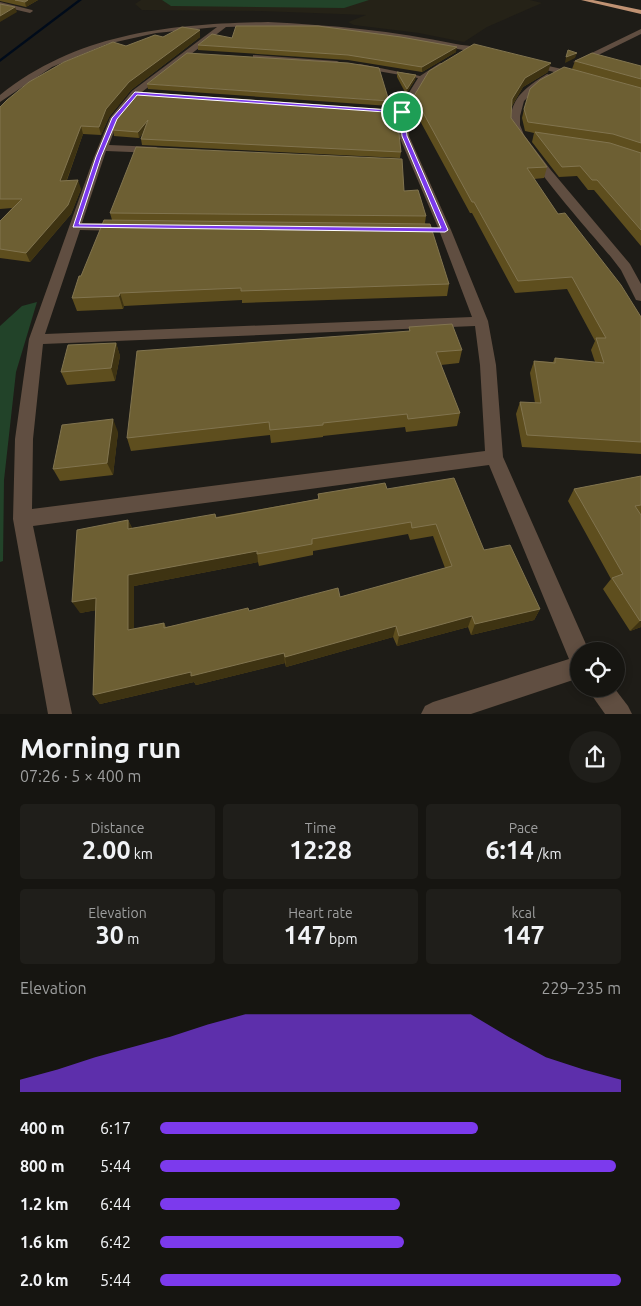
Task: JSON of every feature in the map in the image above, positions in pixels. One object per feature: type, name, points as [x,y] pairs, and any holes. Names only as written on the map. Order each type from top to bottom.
[{"type":"highway","points":[[584,0],[641,12]]},
{"type":"highway","points":[[615,0],[641,6]]},
{"type":"street","points":[[1,2],[30,11]]},
{"type":"street","points":[[0,99],[56,62],[93,46],[137,34],[175,28],[286,25],[336,28],[418,38],[493,54]]},
{"type":"street","points":[[60,714],[22,519],[24,439],[36,339],[102,148],[115,118],[140,94],[192,54],[224,26]]},
{"type":"street","points":[[641,31],[560,70],[527,91],[516,109],[515,127],[519,135],[625,268],[641,297]]},
{"type":"street","points":[[470,49],[423,77],[397,112],[409,162],[481,321],[488,365],[494,457],[573,642]]},
{"type":"street","points":[[246,57],[348,64],[423,77]]},
{"type":"street","points":[[522,61],[586,77]]},
{"type":"street","points":[[519,135],[537,138]]},
{"type":"street","points":[[102,148],[171,151]]},
{"type":"street","points":[[75,226],[135,227]]},
{"type":"street","points":[[36,339],[481,321]]},
{"type":"street","points":[[22,519],[494,457]]},
{"type":"street","points":[[433,714],[570,670]]},
{"type":"street","points":[[607,697],[620,714]]},
{"type":"shaded area","points":[[141,0],[530,0],[542,3],[487,27],[464,42],[419,33],[354,25],[348,22],[366,15],[261,11],[142,10],[135,4]]},
{"type":"green space","points":[[162,0],[369,0],[344,8],[171,6]]},
{"type":"green space","points":[[37,302],[16,372],[4,480],[3,561],[0,562],[0,326],[22,306]]},
{"type":"building","points":[[0,4],[15,7],[0,16]]},
{"type":"building","points":[[236,26],[318,26],[401,37],[457,47],[422,67],[348,55],[198,45],[212,34],[232,38]]},
{"type":"building","points":[[182,27],[200,30],[129,82],[106,109],[99,127],[81,126],[60,181],[78,180],[68,205],[26,253],[0,249],[0,221],[22,199],[0,199],[0,107],[29,82],[64,62],[113,42],[126,46],[155,35],[163,37]]},
{"type":"building","points":[[474,44],[551,63],[525,78],[512,99],[511,118],[547,167],[527,168],[558,214],[565,213],[621,285],[641,317],[641,442],[527,435],[520,402],[541,403],[534,361],[555,363],[555,358],[604,363],[596,338],[606,338],[572,277],[518,281],[414,96],[429,71]]},
{"type":"building","points":[[568,50],[577,53],[566,57]]},
{"type":"building","points":[[187,53],[348,63],[379,68],[389,101],[147,84]]},
{"type":"building","points":[[592,53],[641,66],[641,79],[575,61]]},
{"type":"building","points":[[564,67],[641,88],[641,143],[613,134],[528,122],[524,109],[530,89],[540,80]]},
{"type":"building","points":[[397,72],[416,75],[407,89]]},
{"type":"building","points":[[137,92],[392,110],[399,134],[401,152],[141,139],[148,120],[138,132],[113,130],[119,113]]},
{"type":"building","points":[[535,132],[610,143],[641,153],[641,230],[597,180],[592,180],[580,166],[562,167]]},
{"type":"building","points":[[136,147],[402,159],[404,191],[418,190],[426,216],[110,213]]},
{"type":"building","points":[[104,220],[430,224],[449,284],[241,291],[241,288],[120,293],[119,296],[72,298],[79,276],[81,276]]},
{"type":"building","points":[[452,324],[462,350],[436,352],[460,413],[408,419],[407,414],[270,430],[269,422],[127,438],[137,351],[410,331],[409,327]]},
{"type":"building","points":[[116,343],[111,368],[61,372],[68,345]]},
{"type":"building","points":[[113,419],[107,463],[53,469],[62,425]]},
{"type":"building","points":[[641,476],[641,505],[635,506],[641,515],[640,621],[612,578],[623,574],[574,489]]},
{"type":"building","points":[[454,478],[484,550],[510,545],[540,609],[475,624],[472,616],[399,636],[396,626],[285,657],[284,653],[191,676],[191,672],[93,695],[96,598],[72,602],[77,530],[128,520],[128,529],[215,514],[216,518],[319,499],[318,494],[385,483],[387,489]],"holes":[[[411,522],[412,528],[436,524],[452,566],[340,597],[338,588],[249,611],[248,608],[164,628],[164,623],[128,630],[128,575],[257,551],[257,554],[312,544],[312,539]]]},
{"type":"waterway","points":[[0,61],[80,0]]},
{"type":"route","points":[[135,94],[402,112],[404,136],[414,163],[445,230],[75,226],[115,118],[135,94]]}]
